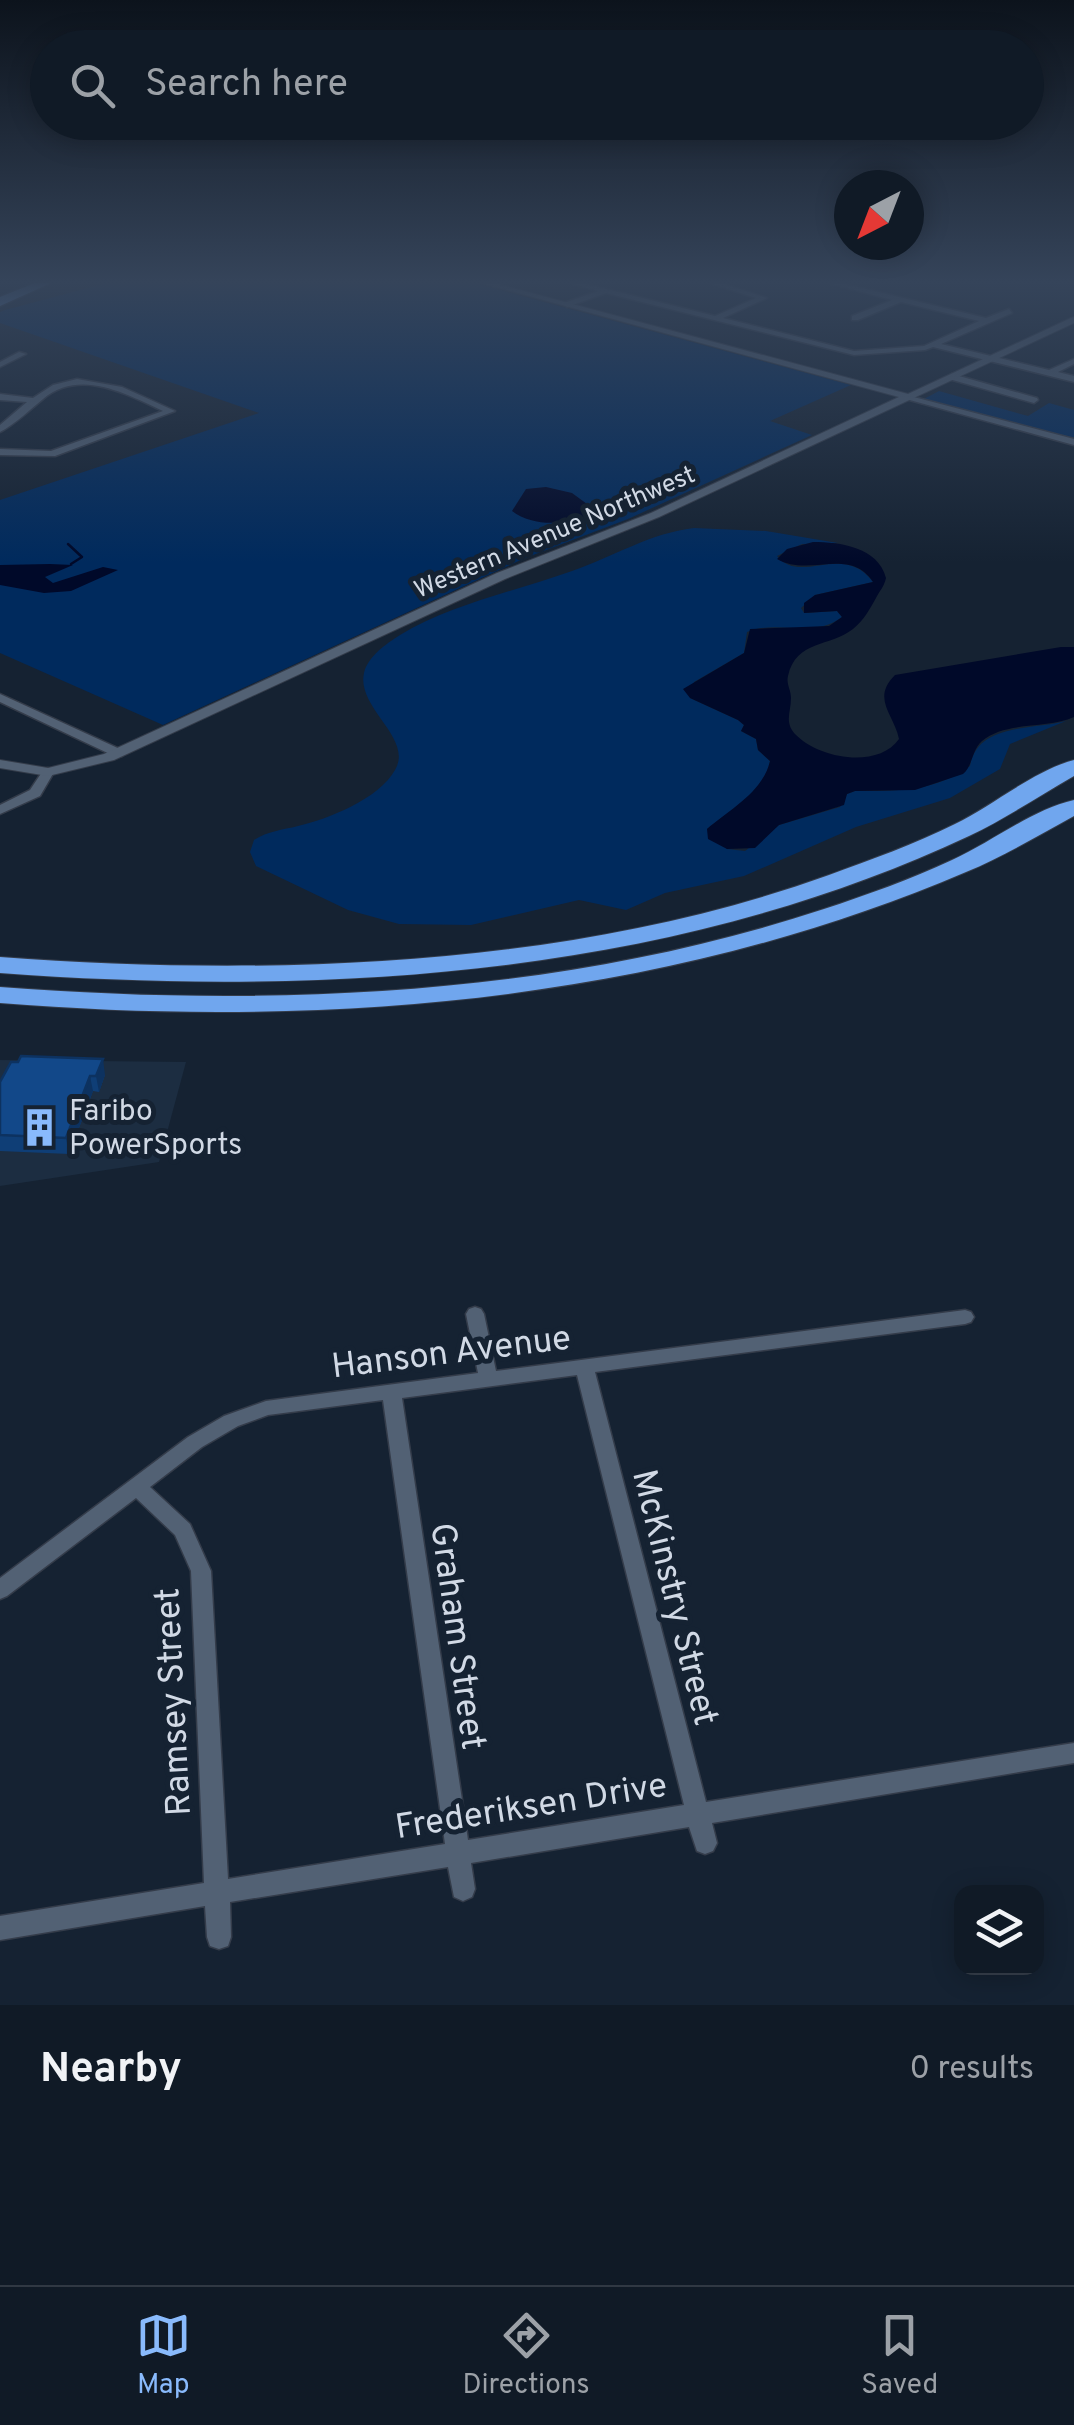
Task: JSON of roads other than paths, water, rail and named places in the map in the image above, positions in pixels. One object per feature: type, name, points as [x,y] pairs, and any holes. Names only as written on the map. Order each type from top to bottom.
[{"type":"highway","points":[[0,962],[64,970],[231,975],[364,970],[489,958],[614,938],[750,906],[876,867],[998,814],[1074,766]]},
{"type":"highway","points":[[0,1003],[216,1006],[364,1000],[496,986],[612,968],[722,945],[842,910],[922,882],[1023,836],[1074,807]]},
{"type":"highway","points":[[0,995],[216,1006]]},
{"type":"street","points":[[829,377],[1073,440]]},
{"type":"street","points":[[952,377],[1034,400]]},
{"type":"street","name":"Western Avenue Northwest","points":[[48,772],[92,764],[118,754],[500,576],[655,515],[952,377]]},
{"type":"street","points":[[0,428],[62,384],[86,380],[171,413],[52,454],[0,452]]},
{"type":"street","points":[[0,397],[38,401]]},
{"type":"street","points":[[0,698],[118,754]]},
{"type":"street","points":[[0,764],[48,772],[35,793],[0,810]]},
{"type":"street","points":[[474,1314],[488,1378]]},
{"type":"street","name":"Hanson Avenue","points":[[0,1590],[213,1430],[248,1414],[584,1366],[784,1350],[965,1317]]},
{"type":"street","name":"McKinstry Street","points":[[584,1366],[706,1843]]},
{"type":"street","name":"Graham Street","points":[[391,1392],[463,1889]]},
{"type":"street","name":"Ramsey Street","points":[[137,1487],[183,1530],[201,1571],[219,1937]]},
{"type":"street","name":"Frederiksen Drive","points":[[0,1928],[1074,1753]]},
{"type":"waterway","points":[[68,544],[82,557],[71,564]]},
{"type":"place","name":"Faribo PowerSports","points":[[39,1127]]}]
